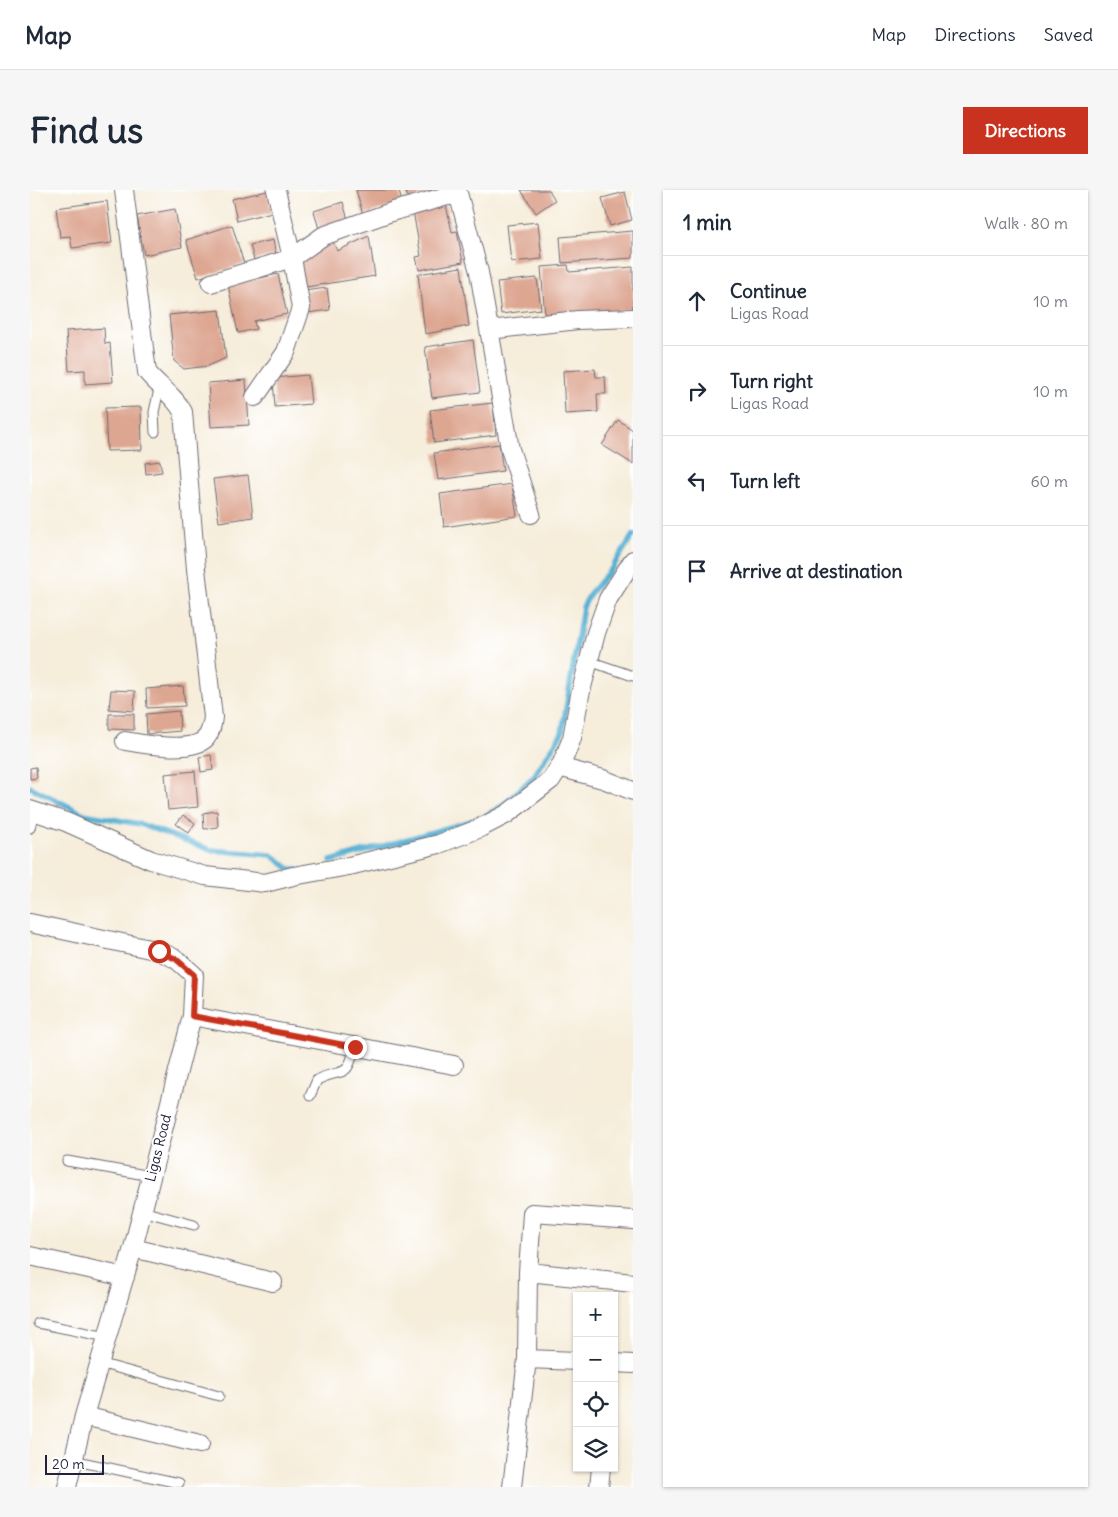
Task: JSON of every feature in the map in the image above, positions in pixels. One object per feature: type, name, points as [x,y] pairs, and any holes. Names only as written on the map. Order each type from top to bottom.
[{"type":"street","points":[[124,190],[147,372],[177,401],[182,412],[196,569],[213,716],[212,728],[205,740],[194,744],[162,748],[125,741]]},
{"type":"street","points":[[255,397],[286,352],[301,308],[292,258],[276,190]]},
{"type":"street","points":[[211,283],[292,258],[322,236],[394,211],[461,192],[479,272],[510,449],[531,514]]},
{"type":"street","points":[[489,330],[578,320],[633,318]]},
{"type":"street","points":[[32,810],[66,822],[151,860],[205,876],[265,883],[349,866],[439,844],[478,829],[507,814],[550,780],[559,767],[572,738],[580,695],[608,599],[633,560]]},
{"type":"street","points":[[559,767],[633,790]]},
{"type":"street","name":"Ligas Road","points":[[30,924],[159,951],[176,959],[194,975],[192,1016],[133,1248],[98,1363],[72,1460],[67,1487]]},
{"type":"street","points":[[192,1016],[454,1065]]},
{"type":"street","points":[[512,1487],[527,1359],[528,1272],[532,1213],[633,1220]]},
{"type":"street","points":[[133,1248],[272,1282]]},
{"type":"street","points":[[30,1256],[125,1277]]},
{"type":"street","points":[[528,1272],[633,1283]]},
{"type":"street","points":[[527,1359],[573,1361]]},
{"type":"street","points":[[618,1363],[633,1364]]},
{"type":"street","points":[[84,1416],[200,1444]]},
{"type":"street","points":[[599,1487],[601,1472]]},
{"type":"lane","points":[[155,432],[154,412],[160,385]]},
{"type":"lane","points":[[589,661],[633,676]]},
{"type":"lane","points":[[30,828],[32,810]]},
{"type":"lane","points":[[310,1096],[317,1080],[330,1074],[344,1072],[348,1068],[355,1047]]},
{"type":"lane","points":[[67,1161],[151,1176]]},
{"type":"lane","points":[[142,1210],[194,1225]]},
{"type":"lane","points":[[38,1322],[107,1337]]},
{"type":"lane","points":[[98,1363],[219,1396]]},
{"type":"lane","points":[[72,1460],[179,1483]]},
{"type":"building","points":[[356,190],[399,190],[402,203],[363,215]]},
{"type":"building","points":[[405,190],[435,190],[409,200]]},
{"type":"building","points":[[521,190],[549,190],[555,200],[536,213]]},
{"type":"building","points":[[267,191],[272,212],[237,221],[232,199]]},
{"type":"building","points":[[625,192],[632,220],[610,226],[602,198]]},
{"type":"building","points":[[107,201],[112,243],[72,248],[70,236],[60,237],[56,208]]},
{"type":"building","points":[[343,202],[348,220],[319,229],[314,211]]},
{"type":"building","points":[[446,205],[452,232],[457,231],[463,262],[419,270],[416,257],[421,256],[413,211]]},
{"type":"building","points":[[175,209],[182,247],[144,255],[137,216]]},
{"type":"building","points":[[538,222],[542,259],[511,262],[507,225]]},
{"type":"building","points":[[232,225],[244,264],[198,278],[186,240]]},
{"type":"building","points":[[633,231],[633,258],[562,263],[560,237]]},
{"type":"building","points":[[369,236],[375,276],[300,288],[296,260],[333,242],[337,251]]},
{"type":"building","points":[[273,240],[276,255],[254,260],[250,245]]},
{"type":"building","points":[[568,265],[569,272],[633,267],[633,309],[545,317],[541,267]]},
{"type":"building","points":[[461,267],[469,326],[425,334],[418,274]]},
{"type":"building","points":[[278,274],[287,314],[254,321],[256,329],[238,333],[228,285]]},
{"type":"building","points":[[537,278],[541,309],[501,314],[497,282]]},
{"type":"building","points":[[327,288],[330,310],[307,313],[304,291]]},
{"type":"building","points":[[220,310],[226,358],[208,366],[184,369],[174,361],[169,315]]},
{"type":"building","points":[[104,328],[105,344],[110,343],[113,382],[85,384],[85,370],[69,371],[66,331]]},
{"type":"building","points":[[473,340],[480,392],[432,398],[425,347]]},
{"type":"building","points":[[595,369],[596,377],[605,377],[606,394],[597,394],[598,412],[565,414],[563,371]]},
{"type":"building","points":[[308,375],[311,404],[275,407],[273,378]]},
{"type":"building","points":[[246,380],[249,425],[211,427],[208,383]]},
{"type":"building","points":[[493,403],[496,435],[434,443],[430,410]]},
{"type":"building","points":[[141,407],[142,450],[107,451],[105,408]]},
{"type":"building","points":[[618,420],[633,430],[633,464],[602,445]]},
{"type":"building","points":[[499,444],[503,471],[438,480],[434,453]]},
{"type":"building","points":[[160,461],[162,472],[146,474],[145,463]]},
{"type":"building","points":[[248,475],[253,517],[219,522],[213,479]]},
{"type":"building","points":[[512,484],[517,516],[444,527],[440,494]]},
{"type":"building","points":[[183,686],[185,706],[147,708],[146,689]]},
{"type":"building","points":[[111,690],[135,691],[134,711],[109,709]]},
{"type":"building","points":[[179,711],[180,731],[147,734],[146,714]]},
{"type":"building","points":[[109,714],[134,714],[134,730],[109,729]]},
{"type":"building","points":[[211,755],[213,770],[201,772],[199,757]]},
{"type":"building","points":[[36,767],[37,778],[30,779],[30,768]]},
{"type":"building","points":[[195,771],[198,807],[168,810],[165,774]]},
{"type":"building","points":[[217,811],[218,827],[204,829],[203,813]]},
{"type":"building","points":[[183,815],[195,823],[189,833],[176,824]]},
{"type":"waterway","points":[[331,861],[482,818],[504,804],[534,776],[562,733],[583,607],[591,592],[612,568],[633,535]]},
{"type":"waterway","points":[[30,787],[84,814],[140,824],[211,850],[272,855],[290,869],[296,869]]},
{"type":"route","points":[[159,951],[182,963],[194,975],[192,1016],[355,1047]]}]
